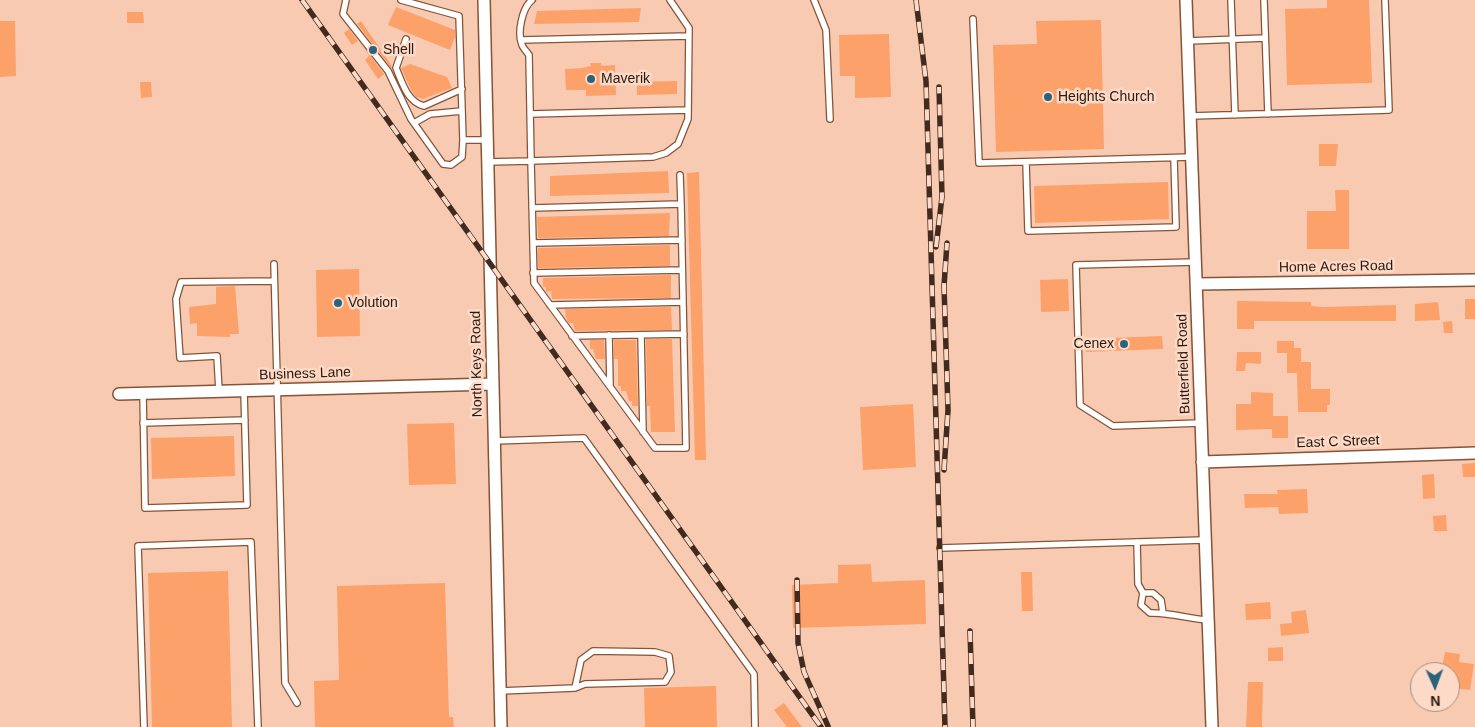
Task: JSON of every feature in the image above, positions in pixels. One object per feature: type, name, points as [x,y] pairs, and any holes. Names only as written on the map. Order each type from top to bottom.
[{"type":"street","name":"North Keys Road","points":[[484,0],[501,727]]},
{"type":"street","name":"Butterfield Road","points":[[1186,0],[1212,727]]},
{"type":"street","name":"Home Acres Road","points":[[1197,284],[1475,280]]},
{"type":"street","name":"Business Lane","points":[[119,394],[492,384]]},
{"type":"street","name":"East C Street","points":[[1202,462],[1475,453]]},
{"type":"lane","points":[[346,0],[343,14],[388,71],[414,123],[444,164],[451,165],[462,157],[463,140],[459,16],[401,0]]},
{"type":"lane","points":[[532,0],[527,4],[520,33],[522,46],[529,55],[534,283],[655,448],[686,448],[680,175]]},
{"type":"lane","points":[[487,162],[653,157],[666,153],[678,144],[685,132],[688,110],[688,28],[670,0]]},
{"type":"lane","points":[[814,0],[826,30],[830,119]]},
{"type":"lane","points":[[1231,0],[1235,115]]},
{"type":"lane","points":[[1264,0],[1268,114]]},
{"type":"lane","points":[[1191,116],[1389,110],[1385,0]]},
{"type":"lane","points":[[973,19],[979,163],[1192,157]]},
{"type":"lane","points":[[521,40],[688,36]]},
{"type":"lane","points":[[1188,41],[1265,38]]},
{"type":"lane","points":[[406,39],[396,68],[409,96],[424,106],[462,90]]},
{"type":"lane","points":[[530,114],[688,110]]},
{"type":"lane","points":[[414,123],[430,114],[462,111]]},
{"type":"lane","points":[[463,140],[487,140]]},
{"type":"lane","points":[[1026,162],[1028,231],[1176,227],[1174,158]]},
{"type":"lane","points":[[532,208],[681,204]]},
{"type":"lane","points":[[533,243],[682,240]]},
{"type":"lane","points":[[1196,262],[1076,266],[1080,405],[1113,426],[1201,423]]},
{"type":"lane","points":[[274,264],[285,683],[297,703]]},
{"type":"lane","points":[[533,273],[682,270]]},
{"type":"lane","points":[[219,391],[217,356],[180,358],[176,299],[182,282],[274,281]]},
{"type":"lane","points":[[550,305],[683,302]]},
{"type":"lane","points":[[572,336],[684,334]]},
{"type":"lane","points":[[609,335],[610,387]]},
{"type":"lane","points":[[641,335],[644,433]]},
{"type":"lane","points":[[143,394],[145,508],[247,505],[244,391]]},
{"type":"lane","points":[[143,423],[245,420]]},
{"type":"lane","points":[[494,441],[584,438],[754,674],[755,727]]},
{"type":"lane","points":[[940,548],[1204,540]]},
{"type":"lane","points":[[144,727],[138,546],[251,542],[258,727]]},
{"type":"lane","points":[[1137,542],[1138,584],[1143,594],[1141,605],[1150,613],[1207,620]]},
{"type":"lane","points":[[1143,594],[1153,594],[1161,600],[1162,613]]},
{"type":"lane","points":[[500,691],[575,688],[585,684],[665,682],[671,672],[668,656],[655,652],[593,651],[580,660],[575,688]]},
{"type":"building","points":[[1327,0],[1369,0],[1372,83],[1287,85],[1285,9],[1327,8]]},
{"type":"building","name":"Shell","points":[[396,7],[455,30],[455,37],[450,50],[388,25]]},
{"type":"building","points":[[641,8],[639,22],[534,24],[537,11]]},
{"type":"building","points":[[127,12],[143,12],[144,23],[127,23]]},
{"type":"building","name":"Heights Church","points":[[1101,20],[1104,149],[996,152],[993,45],[1037,44],[1036,21]]},
{"type":"building","points":[[0,21],[15,21],[16,76],[0,77]]},
{"type":"building","points":[[361,21],[392,66],[391,68],[357,24]]},
{"type":"building","points":[[349,29],[358,41],[352,45],[344,33]]},
{"type":"building","points":[[889,34],[891,97],[855,98],[855,76],[840,76],[839,35]]},
{"type":"building","points":[[363,46],[384,74],[378,79],[365,60],[369,56]]},
{"type":"building","name":"Maverik","points":[[590,63],[601,63],[601,66],[615,65],[616,95],[586,96],[586,90],[566,90],[565,69],[591,66]]},
{"type":"building","name":"Shell","points":[[410,64],[447,77],[452,88],[423,99],[416,97],[401,68]]},
{"type":"building","points":[[677,81],[677,94],[637,95],[637,82]]},
{"type":"building","points":[[140,82],[151,82],[152,97],[141,98]]},
{"type":"building","points":[[1319,144],[1338,144],[1336,166],[1319,166]]},
{"type":"building","points":[[668,171],[669,193],[550,196],[550,176]]},
{"type":"building","points":[[699,172],[706,460],[695,460],[687,173]]},
{"type":"building","points":[[1168,182],[1169,219],[1035,223],[1034,186]]},
{"type":"building","points":[[1335,190],[1349,190],[1349,249],[1307,249],[1307,211],[1336,211]]},
{"type":"building","points":[[670,213],[669,236],[538,238],[537,217]]},
{"type":"building","points":[[670,245],[670,266],[538,268],[538,248]]},
{"type":"building","name":"Volution","points":[[359,269],[360,336],[317,337],[316,270]]},
{"type":"building","points":[[671,275],[671,298],[552,299],[551,291],[546,292],[546,287],[543,287],[543,278]]},
{"type":"building","points":[[1068,279],[1069,311],[1041,312],[1040,280]]},
{"type":"building","points":[[235,286],[239,334],[230,334],[230,337],[197,336],[197,323],[190,324],[189,307],[216,304],[216,287]]},
{"type":"building","points":[[1465,299],[1475,299],[1475,319],[1465,319]]},
{"type":"building","points":[[1237,301],[1311,302],[1311,306],[1324,307],[1396,305],[1396,321],[1254,321],[1254,329],[1237,329]]},
{"type":"building","points":[[1438,302],[1440,320],[1415,321],[1415,304]]},
{"type":"building","points":[[671,307],[672,330],[575,331],[573,323],[569,323],[566,318],[565,309]]},
{"type":"building","points":[[1452,321],[1453,333],[1444,333],[1443,322]]},
{"type":"building","name":"Cenex","points":[[1162,336],[1163,349],[1086,352],[1085,339]]},
{"type":"building","points":[[646,339],[672,339],[675,432],[651,432],[650,406],[647,406]]},
{"type":"building","points":[[590,340],[604,340],[605,359],[596,359],[593,349],[590,349]]},
{"type":"building","points":[[614,340],[636,340],[638,406],[632,406],[632,401],[629,401],[626,391],[621,391],[621,386],[618,386],[618,359],[614,359]]},
{"type":"building","points":[[1277,341],[1294,341],[1294,348],[1301,348],[1301,362],[1311,362],[1311,389],[1330,389],[1330,405],[1327,405],[1327,412],[1298,412],[1297,373],[1287,373],[1287,353],[1277,353]]},
{"type":"building","points":[[1237,352],[1261,352],[1261,364],[1246,363],[1245,371],[1236,371]]},
{"type":"building","points":[[1251,392],[1273,393],[1273,416],[1288,416],[1288,438],[1272,438],[1272,429],[1236,430],[1236,404],[1251,404]]},
{"type":"building","points":[[913,404],[916,467],[863,470],[860,407]]},
{"type":"building","points":[[454,423],[456,484],[409,485],[407,424]]},
{"type":"building","points":[[234,436],[235,476],[152,479],[151,438]]},
{"type":"building","points":[[1475,463],[1475,477],[1463,477],[1462,464]]},
{"type":"building","points":[[1434,474],[1435,498],[1423,499],[1422,475]]},
{"type":"building","points":[[1307,489],[1308,513],[1279,514],[1278,507],[1245,508],[1244,494],[1278,494],[1277,490]]},
{"type":"building","points":[[1446,515],[1447,531],[1434,531],[1433,516]]},
{"type":"building","points":[[871,564],[872,582],[925,580],[926,624],[793,628],[792,585],[838,583],[838,565]]},
{"type":"building","points":[[228,571],[232,727],[152,727],[148,573]]},
{"type":"building","points":[[1021,572],[1032,572],[1033,611],[1022,611]]},
{"type":"building","points":[[445,583],[449,717],[453,717],[454,727],[315,727],[314,681],[339,680],[337,586]]},
{"type":"building","points":[[1270,602],[1271,619],[1246,620],[1245,604]]},
{"type":"building","points":[[1306,610],[1309,633],[1281,636],[1280,624],[1292,623],[1291,612]]},
{"type":"building","points":[[1283,647],[1283,661],[1268,661],[1268,648]]},
{"type":"building","points":[[1445,652],[1460,654],[1459,662],[1443,662]]},
{"type":"building","points":[[1460,662],[1474,664],[1470,690],[1460,689]]},
{"type":"building","points":[[1248,682],[1263,682],[1262,727],[1246,727]]},
{"type":"building","points":[[716,686],[717,727],[645,727],[644,688]]},
{"type":"building","points":[[784,703],[802,727],[787,727],[774,710]]},
{"type":"railway","points":[[302,0],[821,727]]},
{"type":"railway","points":[[916,0],[926,81],[945,727]]},
{"type":"railway","points":[[936,247],[942,197],[939,87]]},
{"type":"railway","points":[[944,470],[948,410],[944,286],[947,243]]},
{"type":"railway","points":[[797,580],[798,643],[804,672],[828,726]]},
{"type":"railway","points":[[970,631],[973,727]]},
{"type":"place","name":"Shell","points":[[373,50]]},
{"type":"place","name":"Maverik","points":[[591,79]]},
{"type":"place","name":"Heights Church","points":[[1048,97]]},
{"type":"place","name":"Volution","points":[[338,303]]},
{"type":"place","name":"Cenex","points":[[1124,344]]}]
